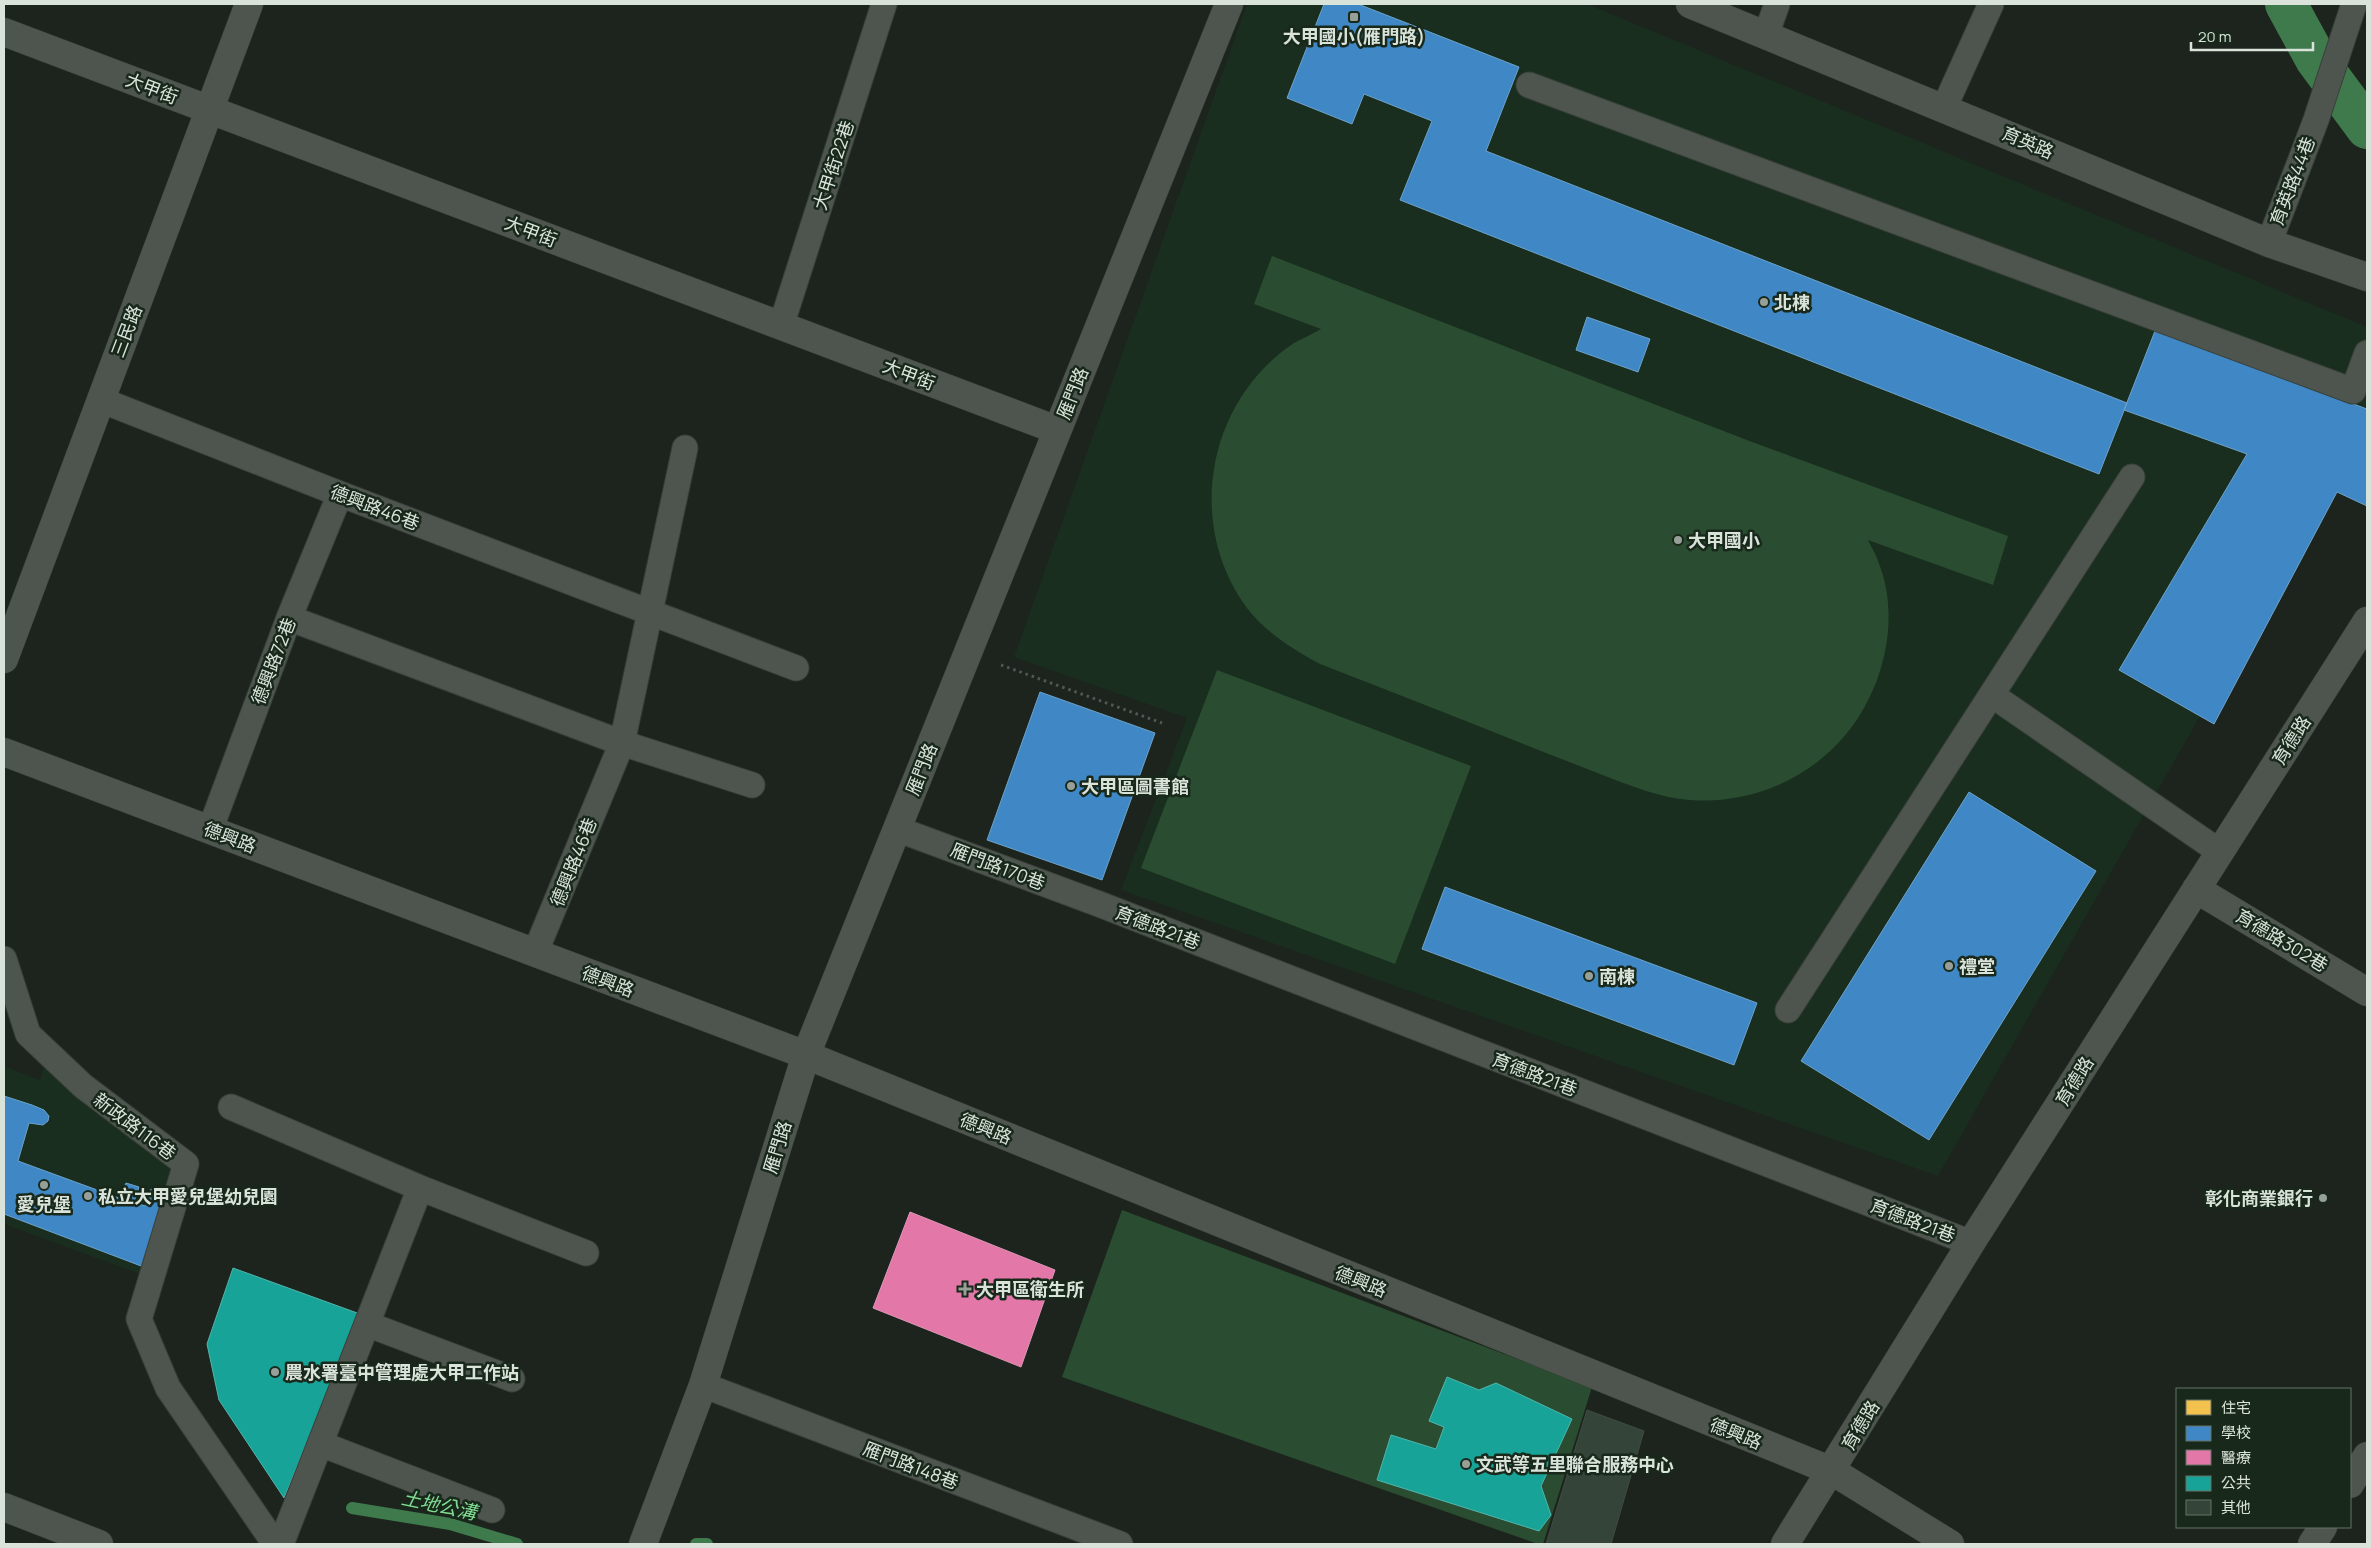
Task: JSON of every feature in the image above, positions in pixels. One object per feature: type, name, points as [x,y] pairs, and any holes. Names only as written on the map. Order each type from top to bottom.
[{"type":"street","name":"三民路","points":[[4,659],[249,4]]},
{"type":"street","name":"雁門路","points":[[642,1544],[703,1385],[806,1055],[1229,4]]},
{"type":"street","name":"育英路","points":[[1690,4],[2269,243],[2367,277]]},
{"type":"street","name":"大甲街","points":[[4,32],[1057,430]]},
{"type":"street","name":"育德路","points":[[1785,1544],[1832,1471],[1971,1243],[2367,621]]},
{"type":"street","name":"德興路","points":[[4,752],[806,1055],[1832,1471],[1950,1544]]},
{"type":"street","name":"育德路302巷","points":[[2196,889],[2367,992]]},
{"type":"street","points":[[2351,1482],[2367,1456]]},
{"type":"street","points":[[4,1507],[99,1544]]},
{"type":"street","points":[[2312,1544],[2322,1528]]},
{"type":"lane","name":"大甲街22巷","points":[[782,326],[884,4]]},
{"type":"lane","points":[[1766,35],[1777,4]]},
{"type":"lane","points":[[1944,108],[1991,4]]},
{"type":"lane","name":"育英路44巷","points":[[2269,243],[2316,120],[2341,38],[2354,4]]},
{"type":"lane","points":[[1529,85],[2353,392],[2367,353]]},
{"type":"lane","name":"德興路46巷","points":[[101,400],[340,494],[796,668]]},
{"type":"lane","name":"德興路46巷","points":[[535,953],[622,743],[685,448]]},
{"type":"lane","points":[[1788,1010],[2132,477]]},
{"type":"lane","name":"德興路72巷","points":[[210,830],[289,618],[340,494]]},
{"type":"lane","points":[[289,618],[622,743],[752,785]]},
{"type":"lane","points":[[1992,695],[2220,852]]},
{"type":"lane","name":"雁門路170巷","points":[[897,829],[1100,904]]},
{"type":"lane","name":"育德路21巷","points":[[1100,904],[1971,1243]]},
{"type":"lane","name":"新政路116巷","points":[[4,960],[28,1034],[84,1086],[186,1164],[139,1318],[168,1388],[275,1544]]},
{"type":"lane","points":[[231,1107],[420,1188],[586,1253]]},
{"type":"lane","points":[[281,1544],[322,1444],[420,1188]]},
{"type":"lane","points":[[367,1324],[512,1379]]},
{"type":"lane","name":"雁門路148巷","points":[[703,1385],[1120,1544]]},
{"type":"lane","points":[[322,1444],[492,1510]]},
{"type":"path","points":[[967,653],[1162,723]]},
{"type":"shaded area","name":"大甲國小","points":[[1247,4],[1587,4],[2367,327],[2367,423],[1938,1176],[1121,890],[1187,718],[1014,657]]},
{"type":"shaded area","points":[[1272,256],[1752,442],[2008,536],[1993,585],[1868,540],[1877,558],[1884,581],[1889,621],[1883,662],[1868,700],[1858,718],[1843,738],[1826,755],[1806,770],[1785,782],[1763,791],[1715,800],[1679,799],[1633,787],[1320,664],[1271,633],[1254,617],[1228,575],[1216,539],[1212,503],[1215,466],[1225,430],[1241,397],[1264,368],[1294,343],[1321,329],[1254,304]]},
{"type":"shaded area","points":[[1217,670],[1471,766],[1395,964],[1141,868]]},
{"type":"shaded area","name":"私立大甲愛兒堡幼兒園","points":[[46,1062],[181,1169],[148,1277],[4,1224],[4,1066],[40,1080]]},
{"type":"shaded area","points":[[1122,1210],[1592,1387],[1543,1544],[1538,1544],[1062,1377]]},
{"type":"building: 住宅","points":[[236,1272],[357,1317],[315,1420],[258,1396],[281,1340],[220,1317]]},
{"type":"building: 學校","name":"北棟","points":[[1324,4],[1358,4],[1519,67],[1486,151],[2127,403],[2099,474],[1400,200],[1432,121],[1364,94],[1352,124],[1287,98]]},
{"type":"building: 學校","points":[[1587,317],[1650,339],[1638,372],[1576,350]]},
{"type":"building: 學校","points":[[2155,331],[2367,409],[2367,506],[2337,492],[2214,724],[2119,670],[2247,454],[2124,410]]},
{"type":"building: 學校","name":"大甲區圖書館","points":[[1040,692],[1155,733],[1102,880],[987,840]]},
{"type":"building: 學校","name":"禮堂","points":[[1969,792],[2096,871],[1929,1140],[1801,1061]]},
{"type":"building: 學校","name":"南棟","points":[[1445,887],[1757,1003],[1734,1065],[1422,949]]},
{"type":"building: 學校","name":"愛兒堡","points":[[4,1096],[44,1110],[49,1116],[48,1121],[43,1125],[29,1123],[18,1161],[119,1198],[126,1183],[139,1187],[134,1202],[145,1206],[151,1189],[172,1194],[149,1269],[4,1214]]},
{"type":"building: 醫療","name":"大甲區衛生所","points":[[910,1212],[1055,1270],[1021,1367],[873,1308]]},
{"type":"building: 公共","name":"農水署臺中管理處大甲工作站","points":[[233,1268],[360,1314],[284,1498],[219,1400],[207,1344]]},
{"type":"building: 公共","name":"文武等五里聯合服務中心","points":[[1447,1377],[1479,1390],[1496,1383],[1572,1419],[1541,1486],[1551,1515],[1539,1531],[1377,1480],[1391,1435],[1436,1449],[1444,1427],[1429,1421]]},
{"type":"building: 其他","points":[[1587,1410],[1644,1431],[1611,1544],[1546,1544]]},
{"type":"waterway","points":[[2286,4],[2316,59],[2367,128]]},
{"type":"waterway","name":"土地公溝","points":[[352,1508],[450,1524],[517,1544]]},
{"type":"waterway","name":"土地公溝","points":[[696,1544],[707,1544]]},
{"type":"place","name":"大甲國小(雁門路)","points":[[1354,17]]},
{"type":"place","name":"北棟","points":[[1764,302]]},
{"type":"place","name":"大甲國小","points":[[1678,540]]},
{"type":"place","name":"大甲區圖書館","points":[[1071,786]]},
{"type":"place","name":"禮堂","points":[[1949,966]]},
{"type":"place","name":"南棟","points":[[1589,976]]},
{"type":"place","name":"愛兒堡","points":[[44,1185]]},
{"type":"place","name":"私立大甲愛兒堡幼兒園","points":[[88,1196]]},
{"type":"place","name":"彰化商業銀行","points":[[2323,1198]]},
{"type":"place","name":"大甲區衛生所","points":[[965,1289]]},
{"type":"place","name":"農水署臺中管理處大甲工作站","points":[[275,1372]]},
{"type":"place","name":"文武等五里聯合服務中心","points":[[1466,1464]]}]
